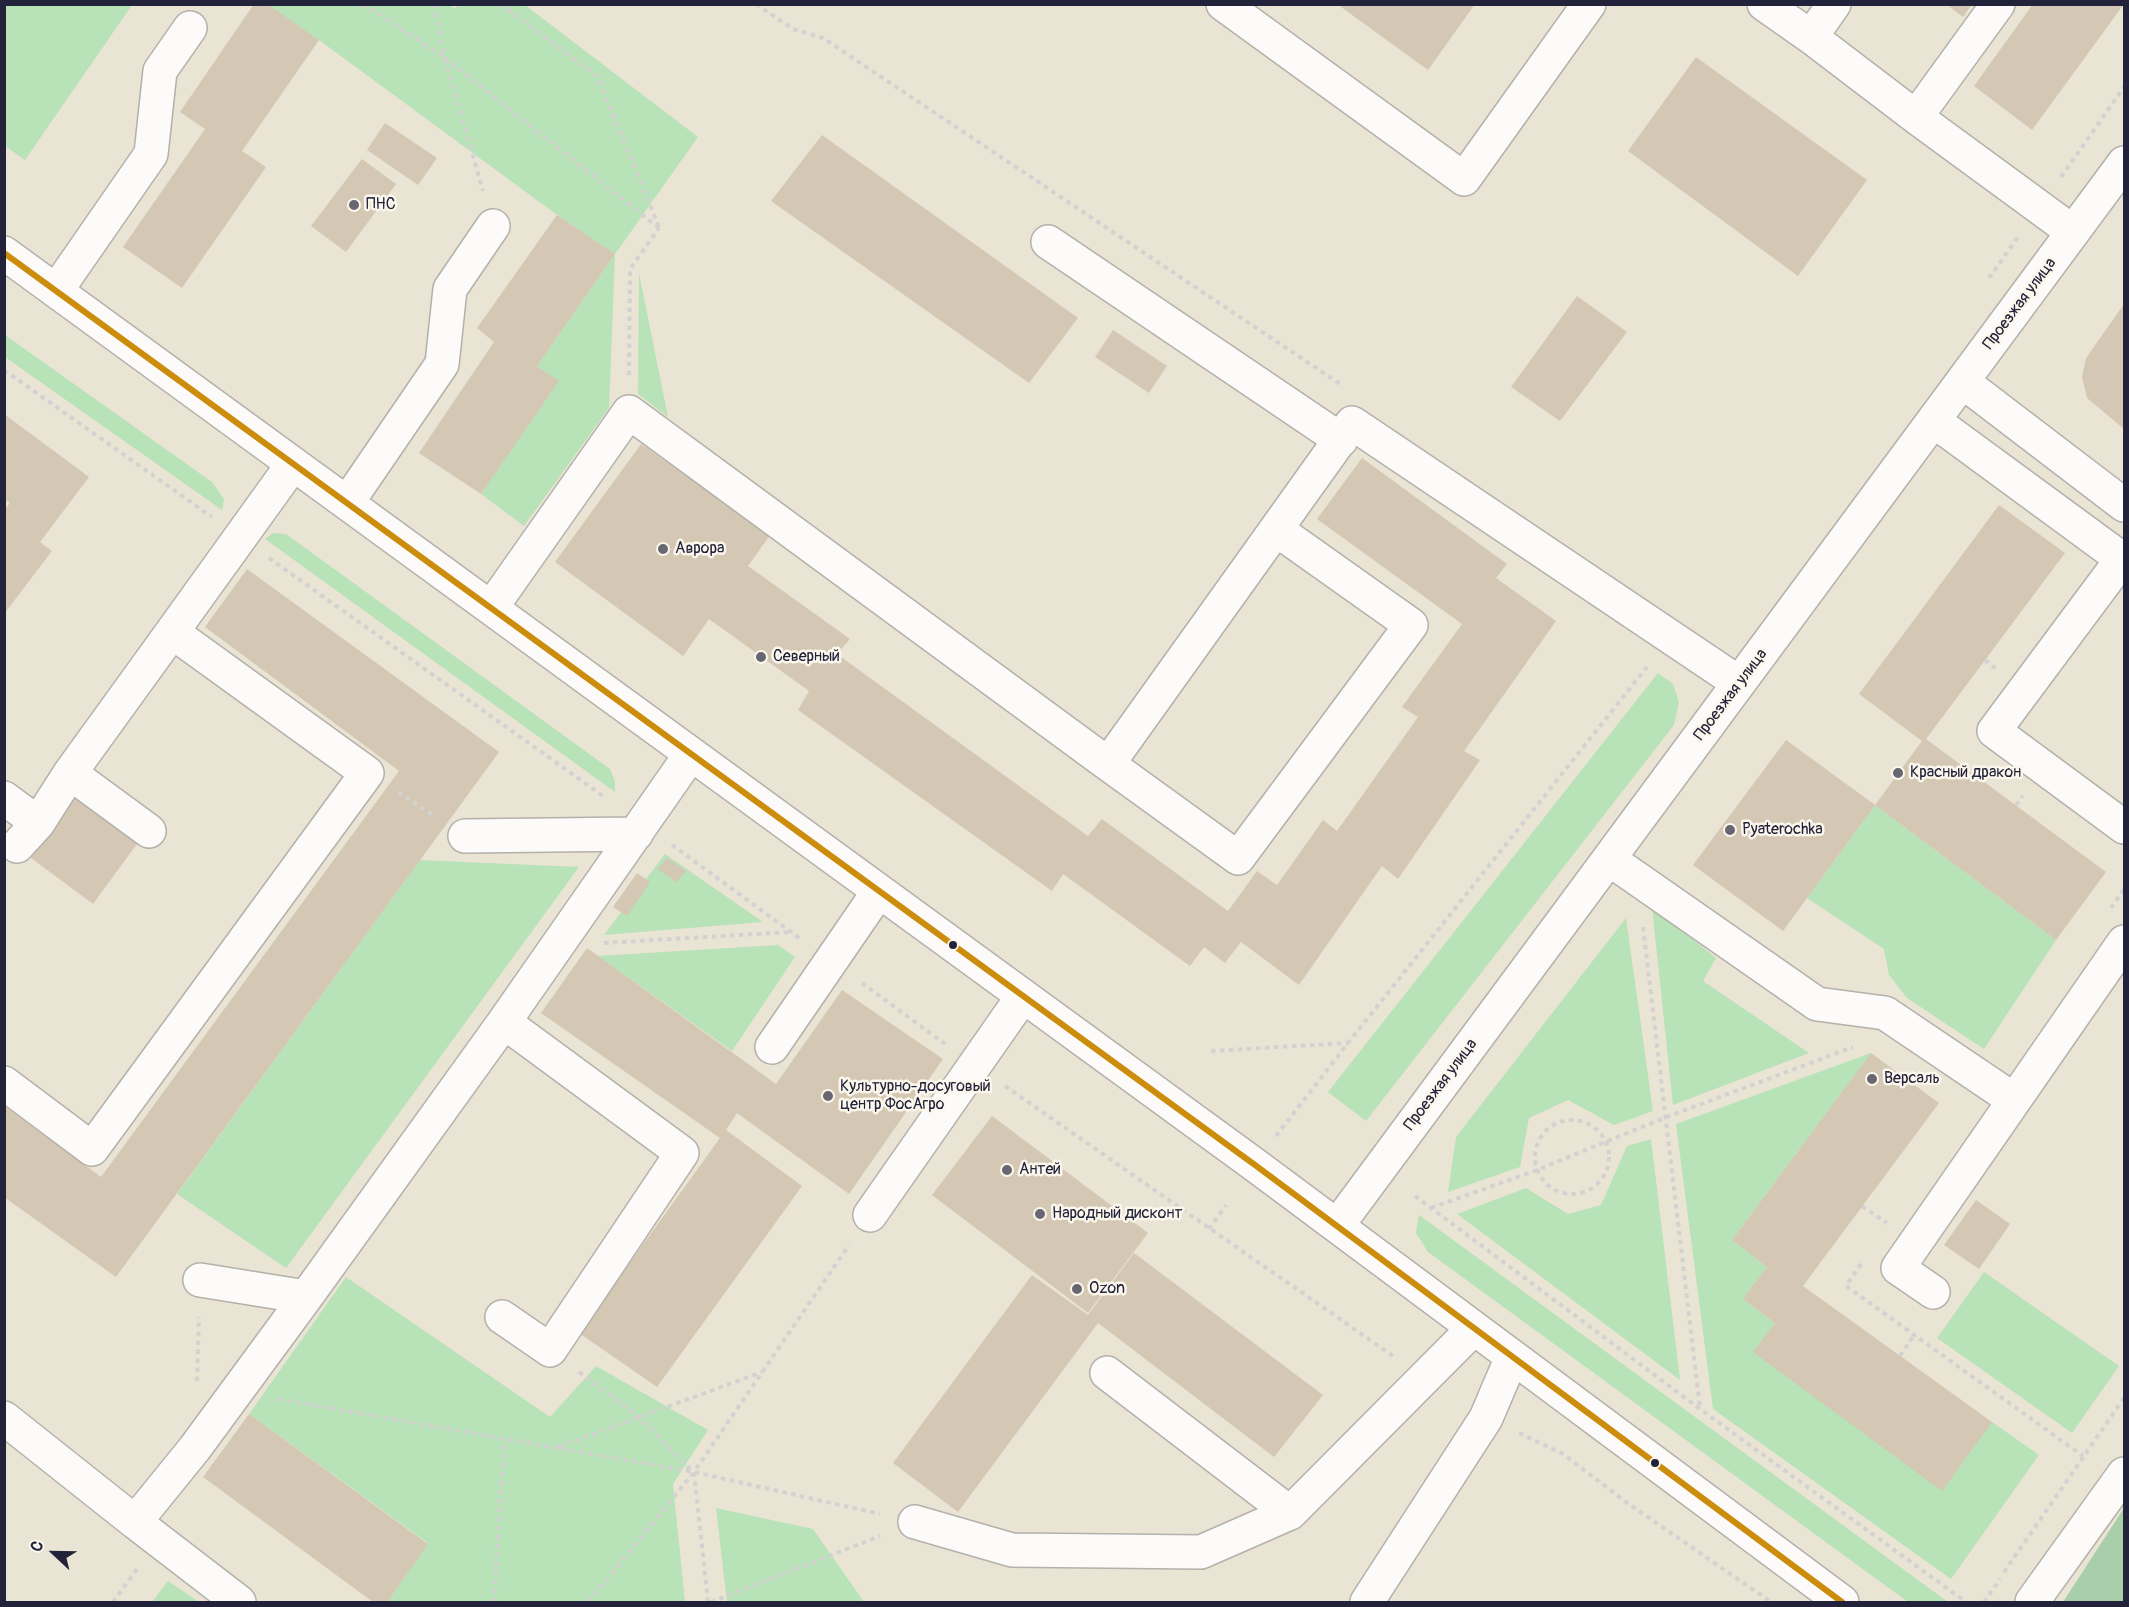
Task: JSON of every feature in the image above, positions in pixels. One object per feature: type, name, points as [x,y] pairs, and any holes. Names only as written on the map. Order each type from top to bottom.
[{"type":"street","points":[[1223,4],[1464,179],[1589,4]]},
{"type":"street","points":[[1764,4],[2073,232]]},
{"type":"street","points":[[1811,37],[1834,4]]},
{"type":"street","points":[[1916,117],[1998,4]]},
{"type":"street","points":[[56,291],[151,154],[160,71],[190,28]]},
{"type":"street","name":"Проезжая улица","points":[[1337,1226],[2124,163]]},
{"type":"street","points":[[347,503],[442,364],[450,289],[494,226]]},
{"type":"street","points":[[1048,242],[1341,440]]},
{"type":"street","points":[[4,253],[1337,1226],[1836,1601]]},
{"type":"street","points":[[1963,382],[2124,504]]},
{"type":"street","points":[[491,608],[629,412],[1238,858],[1411,625],[1277,530]]},
{"type":"street","points":[[1934,421],[2122,559],[1994,731],[2124,827]]},
{"type":"street","points":[[1108,764],[1352,423],[1739,683]]},
{"type":"street","points":[[4,798],[28,835],[70,772],[293,464]]},
{"type":"street","points":[[4,1083],[92,1149],[367,773],[172,632]]},
{"type":"street","points":[[135,1522],[195,1448],[306,1297],[504,1022],[691,754]]},
{"type":"street","points":[[70,772],[149,831]]},
{"type":"street","points":[[465,836],[639,829]]},
{"type":"street","points":[[1609,859],[1817,1004],[1885,1013],[2014,1100]]},
{"type":"street","points":[[772,1047],[879,891]]},
{"type":"street","points":[[1933,1292],[1898,1268],[2124,942]]},
{"type":"street","points":[[870,1215],[1023,996]]},
{"type":"street","points":[[502,1317],[550,1350],[682,1153],[504,1022]]},
{"type":"street","points":[[200,1280],[306,1297]]},
{"type":"street","points":[[915,1522],[1011,1551],[1201,1552],[1290,1513],[1474,1328]]},
{"type":"street","points":[[1367,1602],[1485,1418],[1512,1357]]},
{"type":"street","points":[[1107,1373],[1290,1513]]},
{"type":"street","points":[[4,1418],[239,1602]]},
{"type":"street","points":[[2032,1602],[2124,1474]]},
{"type":"path","points":[[363,4],[446,58],[659,228]]},
{"type":"path","points":[[434,4],[446,58],[494,226]]},
{"type":"path","points":[[500,4],[597,76],[659,228]]},
{"type":"path","points":[[756,4],[794,29],[823,38],[1351,391]]},
{"type":"path","points":[[629,412],[630,269],[659,228]]},
{"type":"path","points":[[4,370],[240,538],[639,829],[791,932],[974,1065],[1209,1229],[1226,1205]]},
{"type":"path","points":[[1985,660],[2000,671]]},
{"type":"path","points":[[1274,1140],[1348,1043],[1650,664]]},
{"type":"path","points":[[367,773],[465,836]]},
{"type":"path","points":[[1638,880],[1664,1118],[1700,1409]]},
{"type":"path","points":[[594,944],[791,932]]},
{"type":"path","points":[[1211,1051],[1348,1043]]},
{"type":"path","points":[[1431,1208],[1538,1170],[1664,1118],[1854,1046]]},
{"type":"path","points":[[1565,1120],[1590,1123],[1606,1142],[1609,1165],[1597,1185],[1586,1191],[1575,1194],[1553,1188],[1538,1170],[1535,1158],[1537,1145],[1543,1134],[1553,1125],[1565,1120]]},
{"type":"path","points":[[1415,1196],[1700,1409],[1966,1602]]},
{"type":"path","points":[[1862,1206],[1888,1224]]},
{"type":"path","points":[[589,1602],[694,1472],[870,1215]]},
{"type":"path","points":[[1882,1233],[1895,1215]]},
{"type":"path","points":[[1864,1260],[1846,1286],[2083,1456]]},
{"type":"path","points":[[197,1388],[200,1280]]},
{"type":"path","points":[[1900,1356],[1914,1335]]},
{"type":"path","points":[[550,1350],[639,1417],[694,1472],[709,1602],[915,1522]]},
{"type":"path","points":[[556,1448],[763,1371]]},
{"type":"path","points":[[236,1391],[694,1472],[915,1522]]},
{"type":"path","points":[[1983,1602],[2124,1398]]},
{"type":"path","points":[[494,1602],[504,1439]]},
{"type":"green space","points":[[449,4],[455,9],[458,5],[525,5],[698,137],[615,254],[564,220],[319,40],[267,5]]},
{"type":"green space","points":[[4,5],[132,5],[25,160],[5,146]]},
{"type":"green space","points":[[615,254],[609,408],[524,526],[481,494],[558,381],[537,366]]},
{"type":"green space","points":[[639,273],[668,417],[638,394]]},
{"type":"green space","points":[[5,335],[212,482],[224,499],[222,510],[5,357]]},
{"type":"green space","points":[[273,533],[286,534],[610,769],[615,781],[615,792],[265,539]]},
{"type":"green space","points":[[1658,673],[1673,684],[1679,702],[1674,725],[1366,1121],[1328,1092]]},
{"type":"green space","points":[[1875,805],[2056,940],[1984,1049],[1907,998],[1889,975],[1884,949],[1807,898]]},
{"type":"green space","points":[[665,854],[763,922],[604,935]]},
{"type":"green space","points":[[420,860],[579,867],[286,1268],[177,1194]]},
{"type":"green space","points":[[1652,907],[1716,958],[1703,981],[1809,1053],[1673,1105]]},
{"type":"green space","points":[[1626,918],[1653,1111],[1614,1125],[1568,1100],[1529,1118],[1520,1167],[1448,1192],[1456,1137]]},
{"type":"green space","points":[[778,945],[795,957],[732,1051],[598,956]]},
{"type":"green space","points":[[1871,1053],[1732,1240],[1767,1267],[1743,1299],[1775,1323],[1754,1352],[1992,1422],[2039,1455],[1951,1579],[1713,1409],[1676,1124]]},
{"type":"green space","points":[[1651,1139],[1680,1380],[1457,1214],[1526,1188],[1568,1214],[1601,1205],[1627,1146]]},
{"type":"green space","points":[[1419,1215],[1948,1602],[1908,1602],[1428,1252],[1416,1233]]},
{"type":"green space","points":[[1984,1272],[2119,1366],[2072,1433],[1937,1338]]},
{"type":"green space","points":[[346,1277],[550,1417],[596,1366],[708,1430],[673,1484],[685,1602],[388,1601],[428,1543],[249,1414]]},
{"type":"green space","points":[[716,1508],[813,1529],[864,1602],[727,1602]]},
{"type":"green space","points":[[2124,1508],[2124,1602],[2063,1602]]},
{"type":"green space","points":[[168,1581],[199,1602],[152,1602]]},
{"type":"building","points":[[254,4],[267,4],[319,40],[242,151],[266,167],[182,288],[123,247],[205,129],[180,112]]},
{"type":"building","points":[[1337,4],[1475,4],[1428,70]]},
{"type":"building","points":[[1946,4],[1972,4],[1963,17]]},
{"type":"building","points":[[2033,4],[2124,4],[2032,130],[1974,86]]},
{"type":"building","points":[[1696,57],[1867,180],[1798,276],[1628,151]]},
{"type":"building","points":[[385,123],[437,158],[418,185],[367,150]]},
{"type":"building","points":[[822,135],[1078,318],[1029,383],[771,201]]},
{"type":"building","name":"ПНС","points":[[362,159],[396,184],[346,252],[311,226]]},
{"type":"building","points":[[557,215],[615,254],[537,366],[559,381],[481,494],[419,453],[494,342],[477,328]]},
{"type":"building","points":[[1577,296],[1627,332],[1560,421],[1511,387]]},
{"type":"building","points":[[2124,304],[2124,429],[2087,398],[2082,377],[2086,358]]},
{"type":"building","points":[[1113,330],[1167,366],[1149,393],[1095,357]]},
{"type":"building","points":[[4,414],[89,477],[40,542],[52,551],[4,614],[4,510],[10,503],[4,499]]},
{"type":"building","points":[[641,444],[770,535],[748,566],[850,639],[837,654],[1088,836],[1102,819],[1228,911],[1257,871],[1277,885],[1323,820],[1337,831],[1418,717],[1402,707],[1462,624],[1317,519],[1362,458],[1507,564],[1496,578],[1556,621],[1464,751],[1480,760],[1398,879],[1382,866],[1299,985],[1241,942],[1225,963],[1204,947],[1190,966],[1063,874],[1052,891],[798,710],[809,691],[709,619],[683,656],[555,562]]},
{"type":"building","points":[[1999,505],[2065,553],[1926,739],[2106,872],[2056,940],[1875,805],[1922,741],[1859,694]]},
{"type":"building","points":[[247,569],[499,752],[116,1277],[4,1197],[4,1106],[101,1177],[399,771],[205,627]]},
{"type":"building","points":[[1786,740],[1875,805],[1783,931],[1693,865]]},
{"type":"building","points":[[77,795],[139,841],[93,904],[31,858]]},
{"type":"building","points":[[667,858],[686,871],[676,882],[658,869]]},
{"type":"building","points":[[637,873],[650,882],[627,916],[613,907]]},
{"type":"building","points":[[587,948],[776,1084],[842,990],[943,1059],[849,1194],[737,1113],[726,1130],[802,1186],[657,1387],[579,1333],[720,1138],[541,1013]]},
{"type":"building","points":[[1871,1053],[1939,1103],[1803,1286],[1992,1422],[1942,1491],[1753,1352],[1775,1323],[1743,1299],[1767,1267],[1732,1240]]},
{"type":"building","name":"Народный дисконт","points":[[992,1116],[1148,1233],[1088,1313],[932,1195]]},
{"type":"building","points":[[1976,1200],[2010,1224],[1979,1269],[1944,1245]]},
{"type":"building","points":[[1134,1253],[1323,1395],[1274,1457],[1098,1323],[958,1512],[893,1463],[1032,1275],[1088,1315]]},
{"type":"building","points":[[249,1414],[428,1544],[388,1601],[390,1602],[373,1602],[203,1477]]},
{"type":"transit line","points":[[4,253],[1255,1165],[1842,1602]]},
{"type":"place","name":"ПНС","points":[[354,205]]},
{"type":"place","name":"Аврора","points":[[663,549]]},
{"type":"place","name":"Северный","points":[[761,657]]},
{"type":"place","name":"Красный дракон","points":[[1898,773]]},
{"type":"place","name":"Pyaterochka","points":[[1730,830]]},
{"type":"place","name":"Версаль","points":[[1872,1079]]},
{"type":"place","name":"Культурно-досуговый центр ФосАгро","points":[[828,1096]]},
{"type":"place","name":"Антей","points":[[1007,1170]]},
{"type":"place","name":"Народный дисконт","points":[[1040,1214]]},
{"type":"place","name":"Ozon","points":[[1077,1289]]}]
